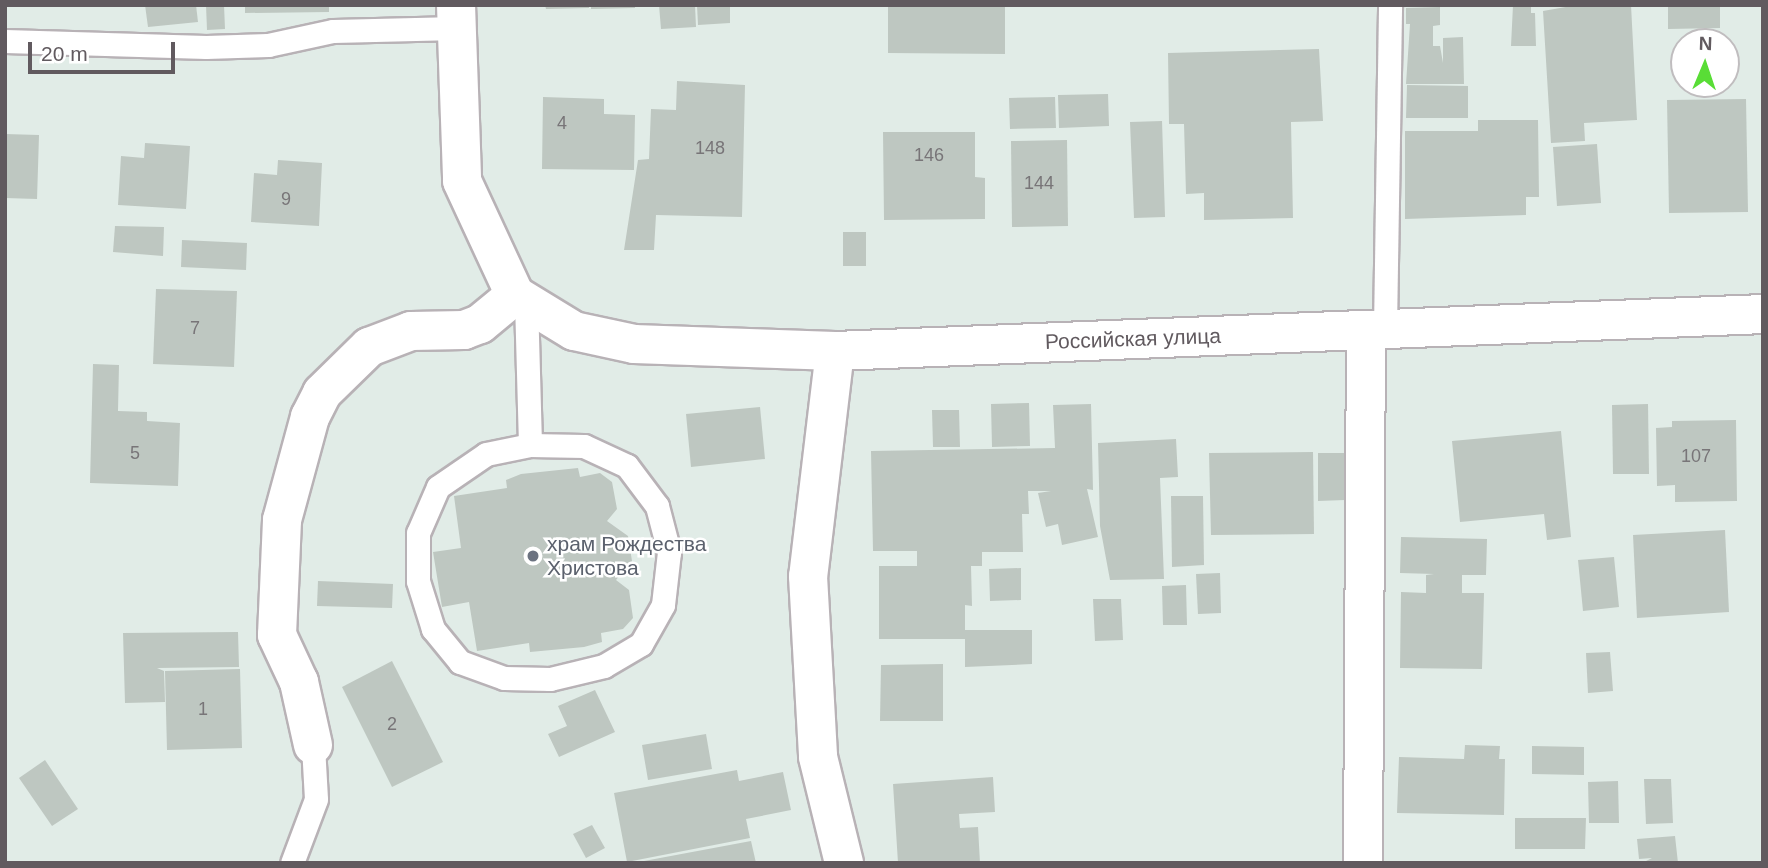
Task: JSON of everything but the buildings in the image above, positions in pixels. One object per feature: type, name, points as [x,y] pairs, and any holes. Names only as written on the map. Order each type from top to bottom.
[{"type":"street","points":[[313,745],[299,682],[277,635],[282,520],[310,417],[322,393],[369,348],[411,331],[464,330],[480,324],[520,298],[462,181],[456,17]]},
{"type":"street","name":"Российская улица","points":[[520,298],[573,331],[634,344],[835,351],[1763,314]]},
{"type":"street","points":[[1363,863],[1376,329]]},
{"type":"street","points":[[835,351],[808,576],[818,757],[844,863]]},
{"type":"lane","points":[[1376,329],[1390,5]]},
{"type":"lane","points":[[5,41],[206,47],[268,45],[333,32],[456,17]]},
{"type":"lane","points":[[520,298],[530,445]]},
{"type":"lane","points":[[530,445],[584,446],[627,466],[657,506],[668,552],[663,606],[641,644],[604,666],[550,679],[504,678],[460,662],[433,629],[418,580],[418,533],[438,487],[486,454],[530,445]]},
{"type":"lane","points":[[292,863],[316,799],[313,745]]},
{"type":"place","name":"храм Рождества Христова","points":[[533,556]]}]
